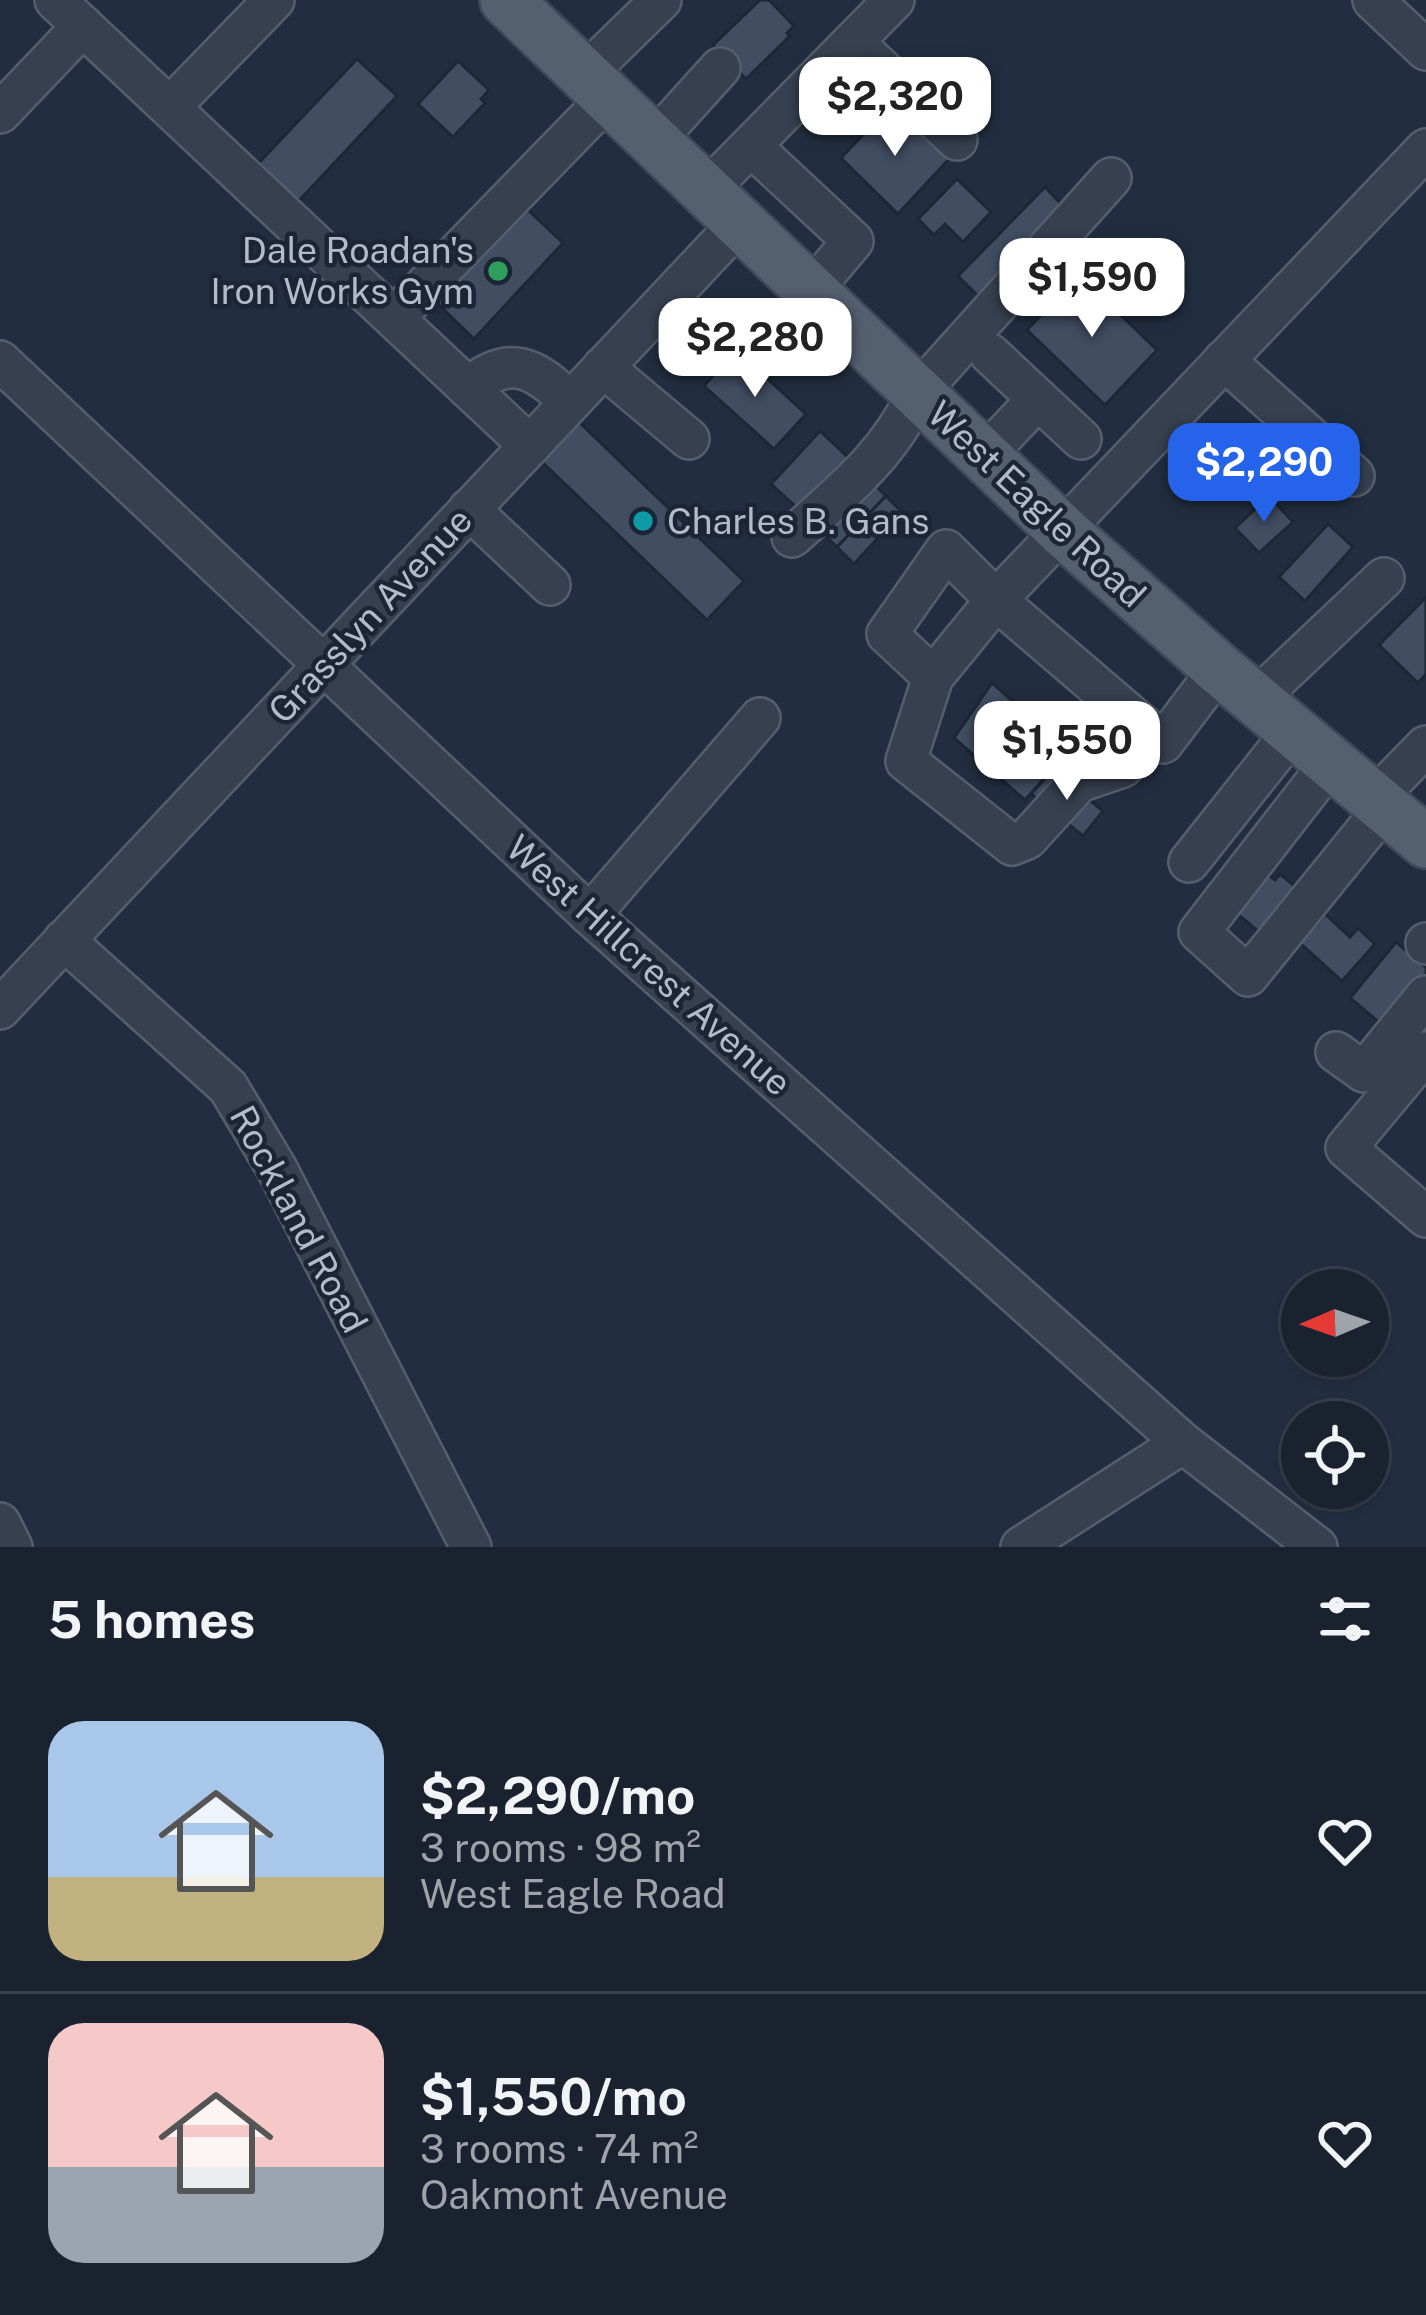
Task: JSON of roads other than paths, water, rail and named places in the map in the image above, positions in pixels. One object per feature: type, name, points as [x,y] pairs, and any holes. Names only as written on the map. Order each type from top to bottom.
[{"type":"main road","name":"West Eagle Road","points":[[526,7],[595,87],[1065,532],[1426,842]]},
{"type":"street","points":[[170,107],[274,0]]},
{"type":"street","points":[[394,318],[595,87],[661,0]]},
{"type":"street","name":"Grasslyn Avenue","points":[[0,1009],[603,367],[724,205],[751,146],[894,0]]},
{"type":"street","points":[[1373,0],[1426,50]]},
{"type":"street","points":[[0,113],[78,12],[170,107],[530,446]]},
{"type":"street","points":[[853,42],[957,140]]},
{"type":"street","points":[[654,140],[720,68]]},
{"type":"street","points":[[751,146],[853,241],[811,291]]},
{"type":"street","points":[[1152,732],[1124,767],[1078,782],[1027,839],[1012,845],[906,761],[933,677],[996,600],[1426,149]]},
{"type":"street","points":[[791,537],[868,470],[902,427],[917,394],[1111,178]]},
{"type":"street","points":[[990,354],[1081,439]]},
{"type":"street","points":[[1223,360],[1354,476]]},
{"type":"street","name":"West Hillcrest Avenue","points":[[0,362],[590,915],[1183,1444],[1317,1547]]},
{"type":"street","points":[[468,388],[490,369],[518,367],[549,381],[570,402]]},
{"type":"street","points":[[603,367],[689,439]]},
{"type":"street","points":[[984,456],[1037,399]]},
{"type":"street","points":[[469,509],[550,585]]},
{"type":"street","points":[[933,677],[886,634],[946,550],[996,600],[1163,743],[1275,716]]},
{"type":"street","points":[[1189,862],[1275,716],[1384,578]]},
{"type":"street","points":[[1275,716],[1199,932],[1248,976],[1426,746]]},
{"type":"street","points":[[590,915],[760,718]]},
{"type":"street","name":"Rockland Road","points":[[64,940],[228,1087],[277,1169],[471,1547]]},
{"type":"street","points":[[1336,1052],[1364,1072],[1426,996]]},
{"type":"street","points":[[1426,1052],[1346,1148],[1426,1217]]},
{"type":"street","points":[[1022,1547],[1183,1444]]},
{"type":"street","points":[[0,1522],[13,1547]]},
{"type":"place","name":"Dale Roadan's Iron Works Gym","points":[[498,271]]},
{"type":"place","name":"Charles B. Gans","points":[[643,521]]}]
